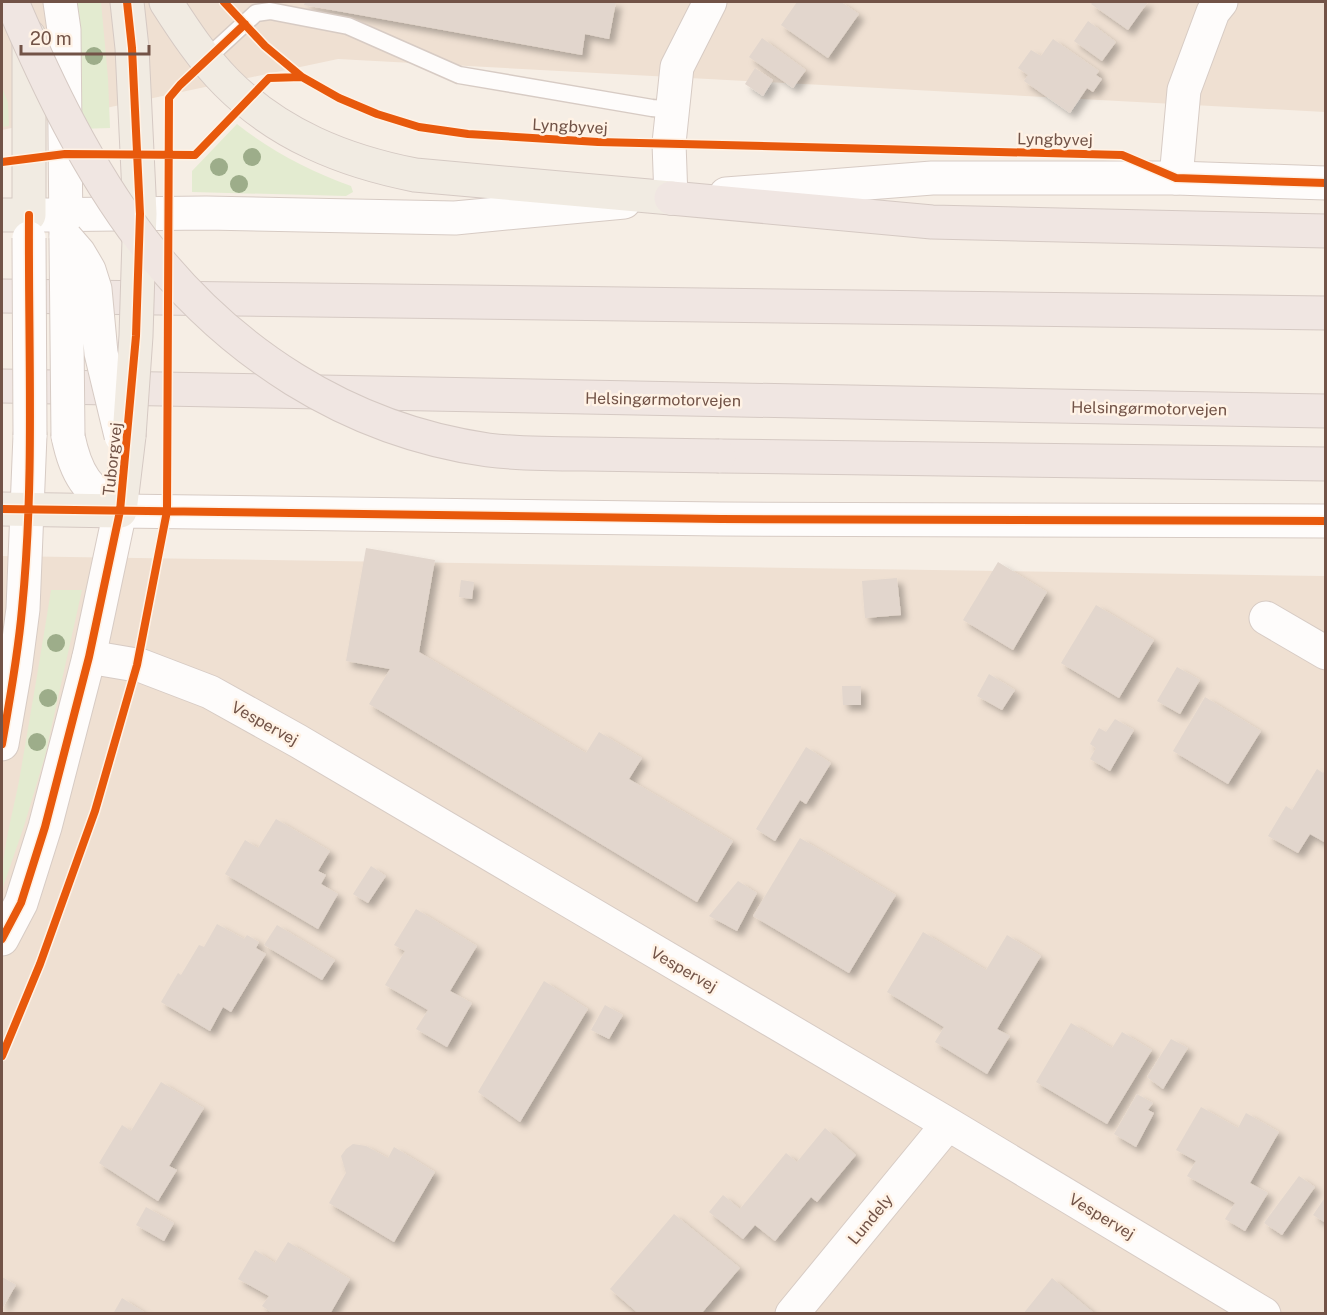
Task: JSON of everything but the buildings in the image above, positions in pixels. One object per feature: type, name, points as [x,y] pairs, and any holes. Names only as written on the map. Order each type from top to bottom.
[{"type":"highway","points":[[12,2],[50,85],[109,193],[142,240],[186,290],[230,333],[286,374],[337,404],[390,427],[489,450],[534,453],[1326,464]]},
{"type":"highway","points":[[671,198],[932,222],[1326,231]]},
{"type":"highway","points":[[2,296],[1326,313]]},
{"type":"highway","name":"Helsingørmotorvejen","points":[[2,386],[1326,411]]},
{"type":"main road","points":[[20,222],[29,26],[27,2]]},
{"type":"main road","name":"Tuborgvej","points":[[120,511],[136,336],[139,226],[132,48],[127,2]]},
{"type":"main road","points":[[166,2],[206,59],[227,83],[248,101],[298,135],[340,156],[415,175],[671,198]]},
{"type":"main road","points":[[15,510],[120,511]]},
{"type":"street","points":[[60,2],[64,30],[68,436],[81,476],[97,496],[120,511],[721,519],[1326,520]]},
{"type":"street","points":[[671,198],[669,143],[677,67],[710,2]]},
{"type":"street","points":[[1176,178],[1184,90],[1213,12],[1221,2]]},
{"type":"street","points":[[2,744],[15,670],[22,609],[15,510],[30,435],[20,222],[66,226],[139,226],[455,218],[671,198],[932,178],[1176,178],[1326,183]]},
{"type":"street","points":[[66,226],[89,270],[95,289],[101,353],[125,443]]},
{"type":"street","name":"Tuborgvej","points":[[2,939],[21,903],[45,827],[89,657],[120,511]]},
{"type":"street","points":[[1266,618],[1326,653]]},
{"type":"street","name":"Vespervej","points":[[89,657],[142,666],[210,692],[308,747],[948,1124],[1264,1314]]},
{"type":"street","name":"Lundely","points":[[792,1314],[948,1124]]},
{"type":"lane","points":[[206,59],[256,13],[270,11],[348,26],[459,75],[673,110]]},
{"type":"shaded area","points":[[2,2],[1325,2],[1325,112],[338,59],[2,130]]},
{"type":"shaded area","points":[[2,556],[1325,576],[1325,1313],[2,1314]]},
{"type":"green space","points":[[75,2],[101,2],[110,128],[79,129]]},
{"type":"green space","points":[[2,87],[8,103],[9,126],[2,127]]},
{"type":"green space","points":[[237,124],[291,160],[351,186],[353,192],[346,196],[192,192],[192,171]]},
{"type":"green space","points":[[51,590],[82,590],[45,756],[2,890],[5,849],[19,781]]},
{"type":"cycle path","points":[[2,939],[21,903],[45,827],[89,657],[120,511],[136,336],[140,214],[132,48],[127,2]]},
{"type":"cycle path","points":[[224,2],[265,46],[302,77]]},
{"type":"cycle path","points":[[2,1056],[40,964],[95,811],[137,665],[167,511],[169,98],[245,24]]},
{"type":"cycle path","name":"Lyngbyvej","points":[[2,162],[65,154],[195,155],[269,78],[302,77],[339,98],[377,114],[419,127],[468,134],[598,142],[1122,155],[1176,178],[1326,183]]},
{"type":"cycle path","points":[[2,744],[18,643],[26,560],[30,461],[29,215]]},
{"type":"cycle path","points":[[2,509],[721,519],[1326,521]]}]
